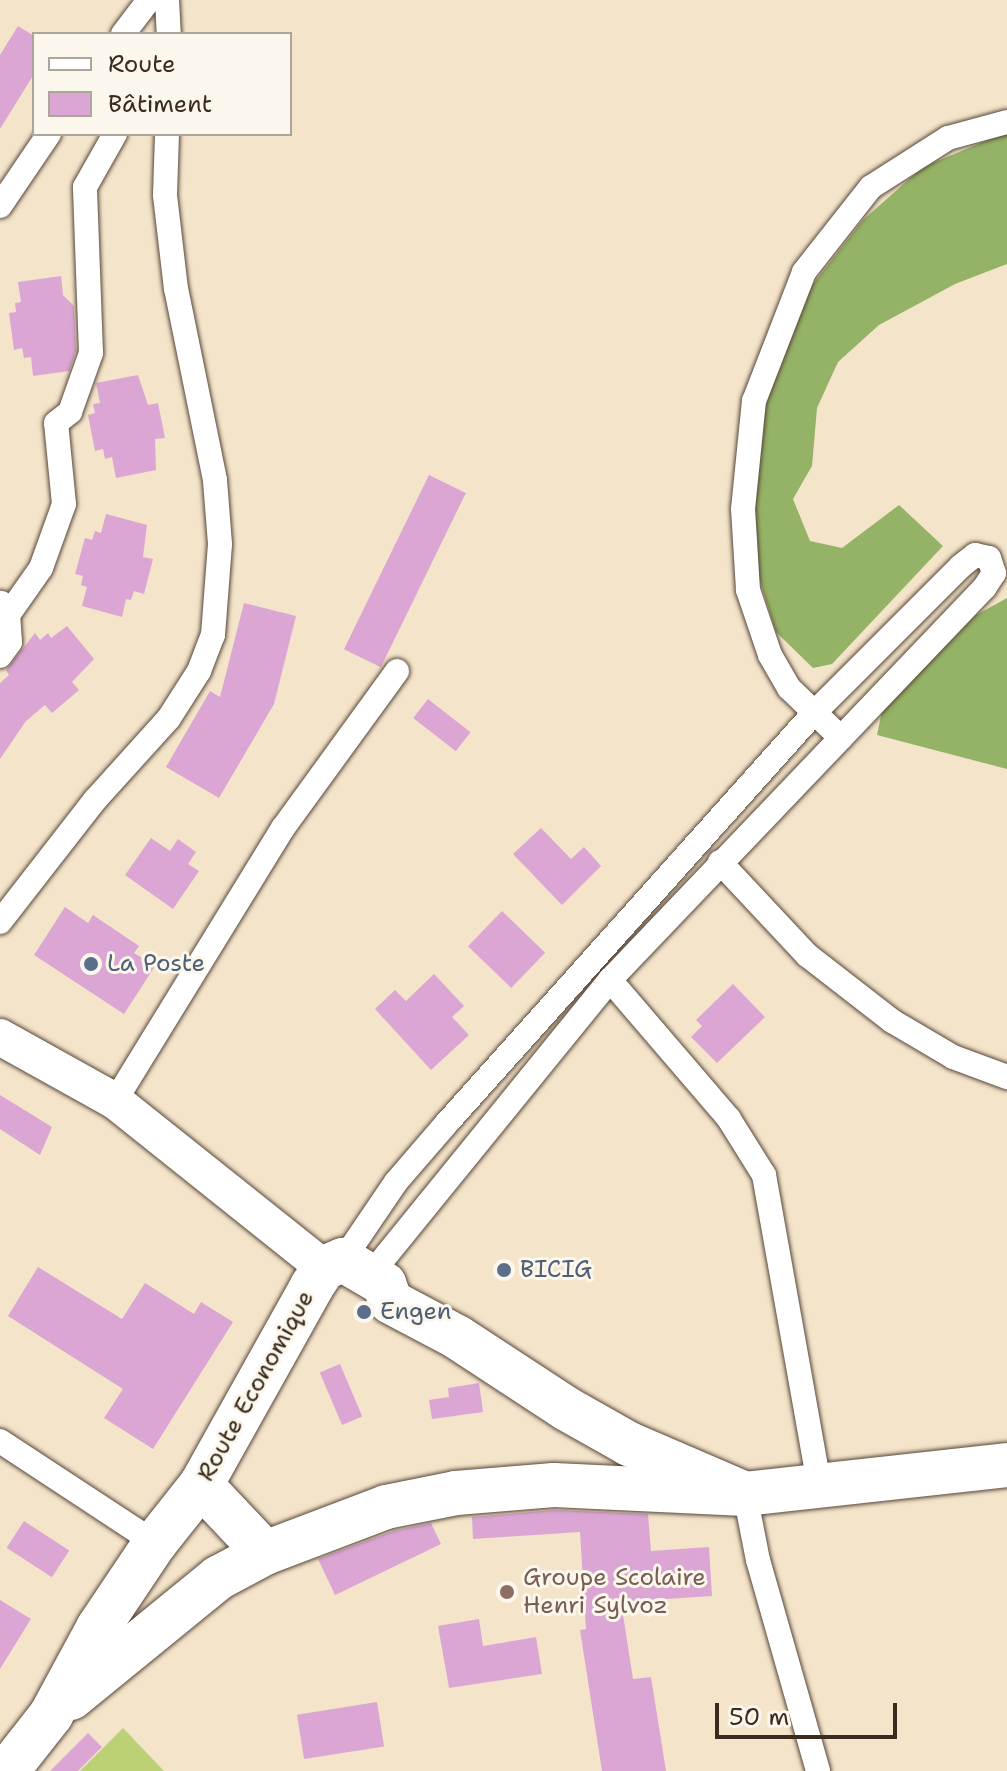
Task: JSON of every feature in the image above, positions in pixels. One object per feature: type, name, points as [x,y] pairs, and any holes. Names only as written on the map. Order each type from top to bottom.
[{"type":"highway","points":[[293,1316],[345,1298],[358,1276],[567,1409],[629,1444],[745,1494]]},
{"type":"highway","name":"Route Economique","points":[[7,1771],[51,1715],[98,1628],[155,1543],[201,1485],[293,1316],[358,1276]]},
{"type":"highway","points":[[554,1485],[568,1440],[567,1409]]},
{"type":"highway","name":"Route Economique","points":[[51,1715],[187,1600],[265,1553],[386,1507],[456,1493],[554,1485],[745,1494],[819,1483],[1007,1465]]},
{"type":"highway","points":[[201,1485],[265,1553]]},
{"type":"highway","points":[[155,1543],[187,1600]]},
{"type":"street","points":[[125,32],[149,0]]},
{"type":"street","points":[[167,0],[169,32]]},
{"type":"street","points":[[841,738],[789,688],[770,655],[748,590],[743,509],[754,401],[804,272],[871,187],[948,138],[1007,122]]},
{"type":"street","points":[[0,206],[48,136]]},
{"type":"street","points":[[0,656],[10,642],[4,608],[41,568],[64,504],[56,423],[70,412],[91,353],[85,187],[114,136]]},
{"type":"street","points":[[0,922],[95,800],[169,718],[199,671],[213,635],[220,544],[215,480],[176,289],[165,195],[167,136]]},
{"type":"street","points":[[975,555],[989,558],[994,573],[985,587],[610,980],[358,1276],[436,1136],[814,713],[961,566],[975,555]]},
{"type":"street","points":[[115,1101],[283,828],[397,671]]},
{"type":"street","points":[[720,862],[807,955],[892,1021],[953,1057],[1007,1077]]},
{"type":"street","points":[[610,980],[729,1119],[764,1175],[819,1483]]},
{"type":"street","points":[[0,1037],[115,1101],[358,1276]]},
{"type":"street","points":[[0,1441],[155,1543]]},
{"type":"street","points":[[745,1494],[758,1560],[818,1771]]},
{"type":"green space","points":[[1007,132],[1007,264],[955,284],[879,325],[838,362],[817,408],[812,466],[793,499],[810,541],[842,548],[899,505],[943,546],[832,664],[813,668],[776,632],[748,543],[754,443],[775,373],[813,284],[863,220],[923,167]]},
{"type":"green space","points":[[1007,598],[1007,769],[877,735],[882,711],[976,615]]},
{"type":"green space","points":[[123,1728],[164,1771],[80,1771]]},
{"type":"building","points":[[18,26],[32,35],[32,77],[0,129],[0,55]]},
{"type":"building","points":[[61,276],[63,295],[74,306],[76,351],[69,371],[33,376],[31,357],[24,358],[22,348],[14,350],[9,313],[16,312],[15,303],[21,302],[18,282]]},
{"type":"building","points":[[138,375],[148,405],[158,403],[165,438],[155,439],[156,470],[116,478],[112,457],[105,459],[103,449],[95,451],[88,415],[95,413],[93,404],[100,403],[96,383]]},
{"type":"building","points":[[429,475],[466,493],[381,667],[344,649]]},
{"type":"building","points":[[106,514],[147,525],[143,557],[153,559],[144,594],[134,591],[131,600],[126,599],[122,617],[82,606],[87,587],[81,585],[83,576],[75,574],[85,538],[92,540],[95,531],[101,533]]},
{"type":"building","points":[[244,603],[296,616],[274,704],[219,798],[166,767],[210,691],[220,697]]},
{"type":"building","points":[[67,626],[94,659],[72,682],[79,690],[52,713],[45,705],[26,721],[0,759],[0,683],[9,675],[6,670],[35,633],[40,640],[48,633],[51,638]]},
{"type":"building","points":[[428,699],[471,732],[456,751],[413,718]]},
{"type":"building","points":[[541,828],[571,859],[584,847],[601,866],[562,905],[513,854]]},
{"type":"building","points":[[151,838],[170,851],[178,839],[196,852],[188,864],[199,871],[173,909],[125,875]]},
{"type":"building","points":[[65,907],[88,923],[93,915],[139,946],[134,953],[155,966],[124,1014],[34,955]]},
{"type":"building","points":[[502,911],[545,953],[511,988],[468,946]]},
{"type":"building","points":[[434,974],[464,1006],[452,1017],[469,1035],[431,1070],[375,1009],[395,990],[406,1001]]},
{"type":"building","points":[[733,984],[765,1017],[717,1063],[691,1037],[702,1026],[696,1020]]},
{"type":"building","points":[[0,1095],[52,1127],[40,1155],[0,1129]]},
{"type":"building","points":[[38,1267],[122,1319],[145,1283],[194,1314],[201,1302],[233,1322],[153,1449],[104,1418],[123,1389],[8,1316]]},
{"type":"building","points":[[340,1364],[362,1416],[342,1425],[320,1373]]},
{"type":"building","points":[[479,1383],[483,1412],[432,1419],[429,1400],[449,1397],[448,1388]]},
{"type":"building","points":[[554,1510],[648,1514],[651,1551],[709,1547],[712,1596],[621,1602],[633,1679],[651,1677],[666,1771],[602,1771],[580,1630],[586,1629],[580,1532],[473,1539],[472,1517]]},
{"type":"building","points":[[24,1521],[69,1550],[52,1577],[7,1548]]},
{"type":"building","points":[[431,1523],[441,1544],[335,1595],[318,1559],[393,1531]]},
{"type":"building","points":[[0,1600],[31,1619],[0,1669]]},
{"type":"building","points":[[479,1619],[483,1646],[536,1637],[542,1674],[449,1688],[438,1626]]},
{"type":"building","points":[[377,1702],[384,1746],[304,1759],[297,1715]]},
{"type":"building","points":[[88,1733],[102,1747],[78,1771],[50,1771]]},
{"type":"place","name":"La Poste","points":[[91,964]]},
{"type":"place","name":"BICIG","points":[[504,1270]]},
{"type":"place","name":"Engen","points":[[364,1312]]},
{"type":"place","name":"Groupe Scolaire Henri Sylvoz","points":[[507,1592]]}]
